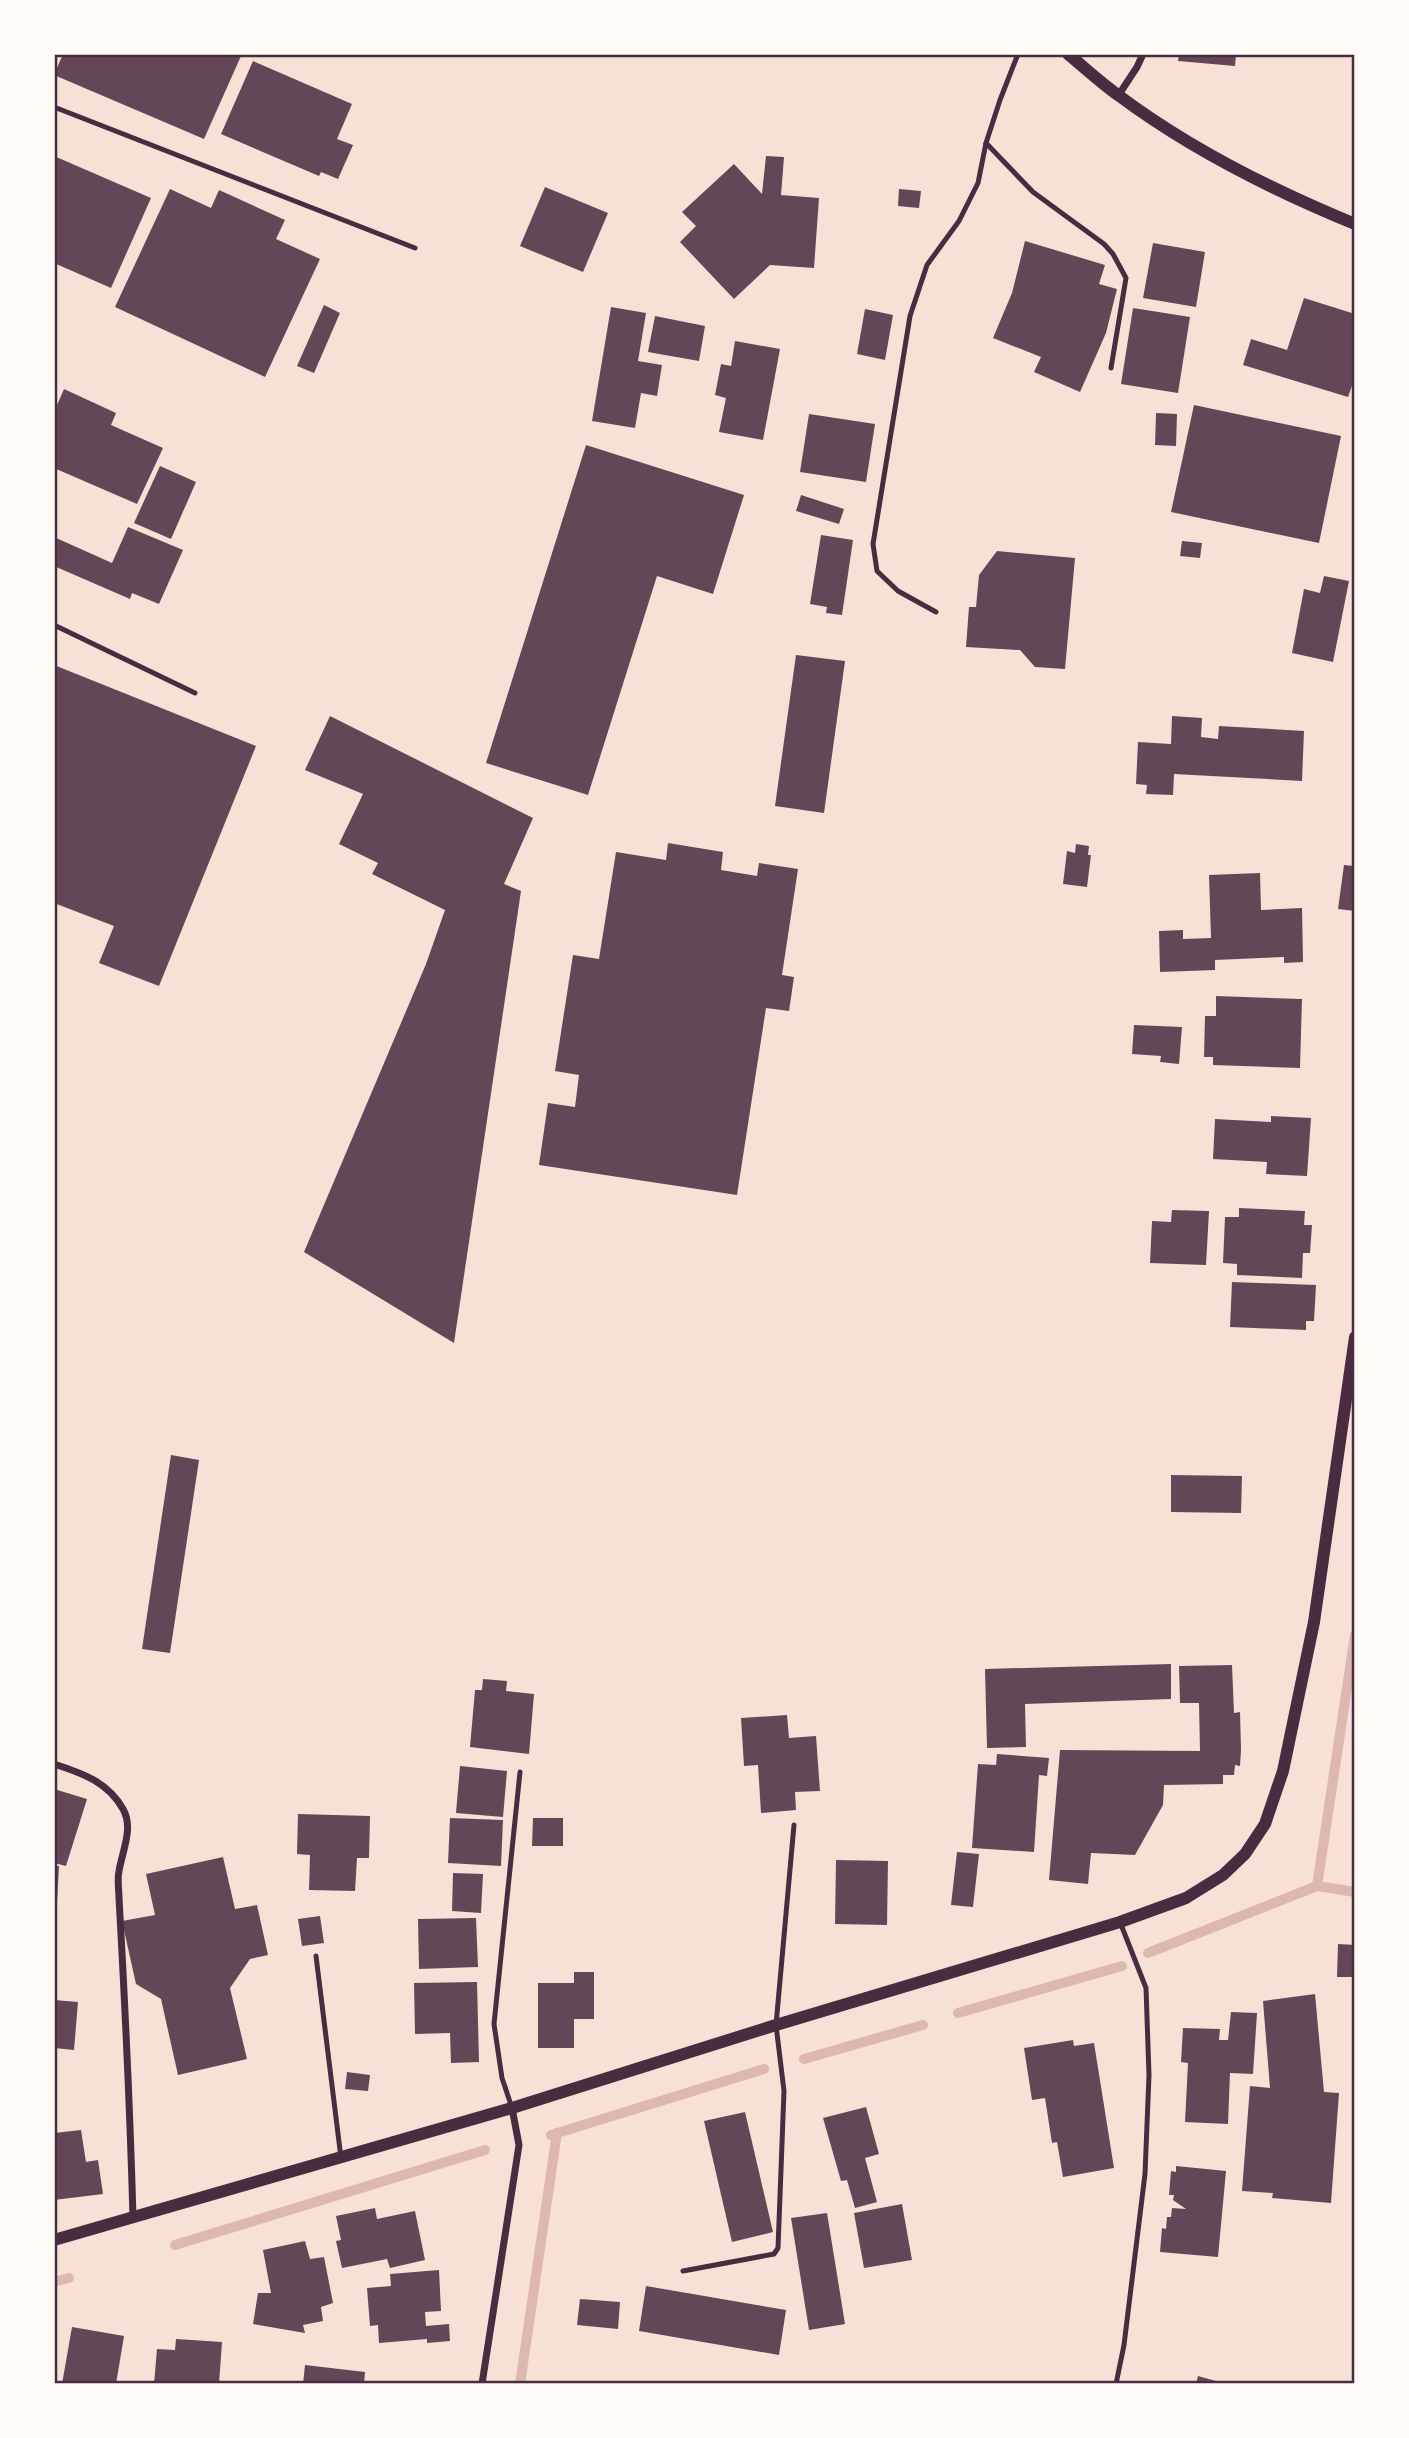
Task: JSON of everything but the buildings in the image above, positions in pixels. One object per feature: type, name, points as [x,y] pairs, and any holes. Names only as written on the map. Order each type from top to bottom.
[{"type":"street","points":[[1068,54],[1118,96],[1208,154],[1314,207],[1355,224]]},
{"type":"street","points":[[1118,96],[1138,67],[1143,54]]},
{"type":"street","points":[[54,2240],[512,2108],[776,2025],[1120,1922],[1186,1898],[1223,1875],[1245,1854],[1265,1824],[1283,1771],[1314,1622],[1355,1337]]},
{"type":"street","points":[[54,1764],[85,1774],[103,1784],[123,1808],[127,1818],[128,1826],[118,1874],[129,2066],[133,2217]]},
{"type":"street","points":[[482,2384],[519,2145],[512,2108]]},
{"type":"lane","points":[[936,612],[898,591],[877,571],[873,544],[910,316],[927,265],[959,222],[978,183],[986,143],[1018,54]]},
{"type":"lane","points":[[54,107],[415,248]]},
{"type":"lane","points":[[986,143],[1033,192],[1104,244],[1113,254],[1126,278],[1111,368]]},
{"type":"lane","points":[[54,625],[195,693]]},
{"type":"lane","points":[[512,2108],[502,2078],[494,2024],[520,1772]]},
{"type":"lane","points":[[683,2272],[774,2254],[778,2248],[784,2091],[776,2025],[794,1825]]},
{"type":"lane","points":[[1116,2384],[1124,2345],[1145,2174],[1149,2075],[1146,1988],[1120,1922]]},
{"type":"lane","points":[[316,1956],[341,2158]]},
{"type":"waterway","points":[[1355,1635],[1317,1886],[1355,1892]]},
{"type":"waterway","points":[[1148,1953],[1317,1886]]},
{"type":"waterway","points":[[958,2013],[1122,1966]]},
{"type":"waterway","points":[[804,2059],[923,2025]]},
{"type":"waterway","points":[[551,2135],[764,2069]]},
{"type":"waterway","points":[[520,2384],[557,2133]]},
{"type":"waterway","points":[[175,2245],[485,2150]]},
{"type":"waterway","points":[[54,2282],[69,2278]]}]
